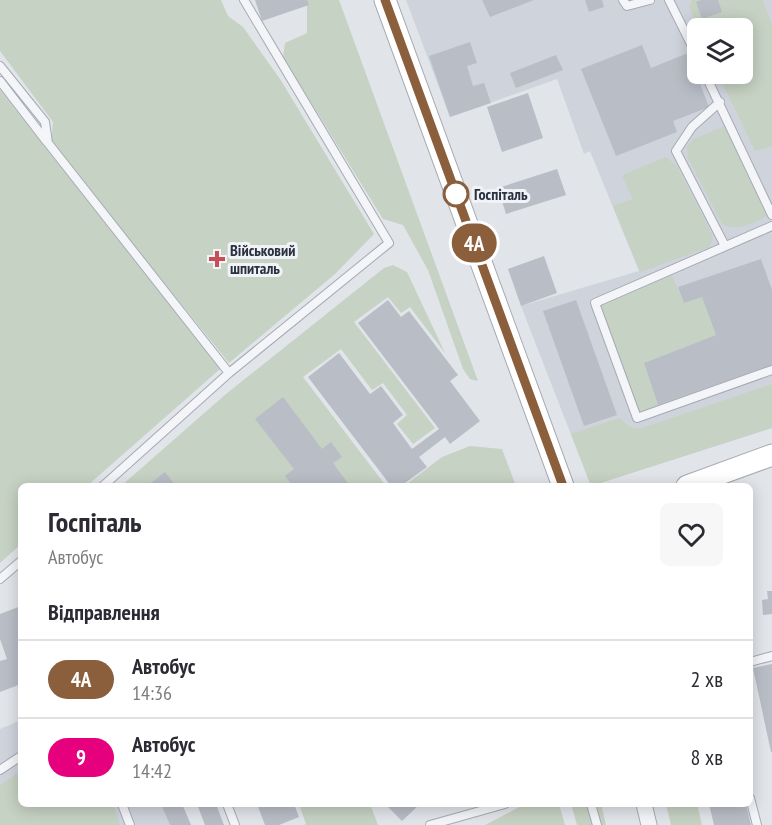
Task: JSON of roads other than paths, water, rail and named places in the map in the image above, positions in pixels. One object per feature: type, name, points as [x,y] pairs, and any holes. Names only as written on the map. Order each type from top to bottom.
[{"type":"street","points":[[385,0],[562,483]]},
{"type":"street","points":[[695,483],[772,455]]},
{"type":"street","points":[[645,807],[649,825]]},
{"type":"lane","points":[[106,483],[230,373],[389,243],[244,0]]},
{"type":"lane","points":[[623,0],[627,6],[650,0]]},
{"type":"lane","points":[[669,0],[687,36]]},
{"type":"lane","points":[[0,66],[45,122],[48,143]]},
{"type":"lane","points":[[0,81],[230,373]]},
{"type":"lane","points":[[710,84],[772,215]]},
{"type":"lane","points":[[720,102],[692,127],[676,151],[725,246]]},
{"type":"lane","points":[[772,226],[595,303],[637,418],[772,370]]},
{"type":"lane","points":[[0,579],[18,564]]},
{"type":"lane","points":[[753,661],[772,656]]},
{"type":"lane","points":[[0,770],[18,758]]},
{"type":"lane","points":[[123,807],[130,825]]},
{"type":"lane","points":[[228,807],[235,825]]},
{"type":"lane","points":[[430,825],[494,807]]},
{"type":"lane","points":[[592,807],[597,825]]},
{"type":"lane","points":[[752,807],[757,825]]},
{"type":"place","name":"Госпіталь","points":[[456,194]]},
{"type":"place","name":"Військовий шпиталь","points":[[217,259]]}]
